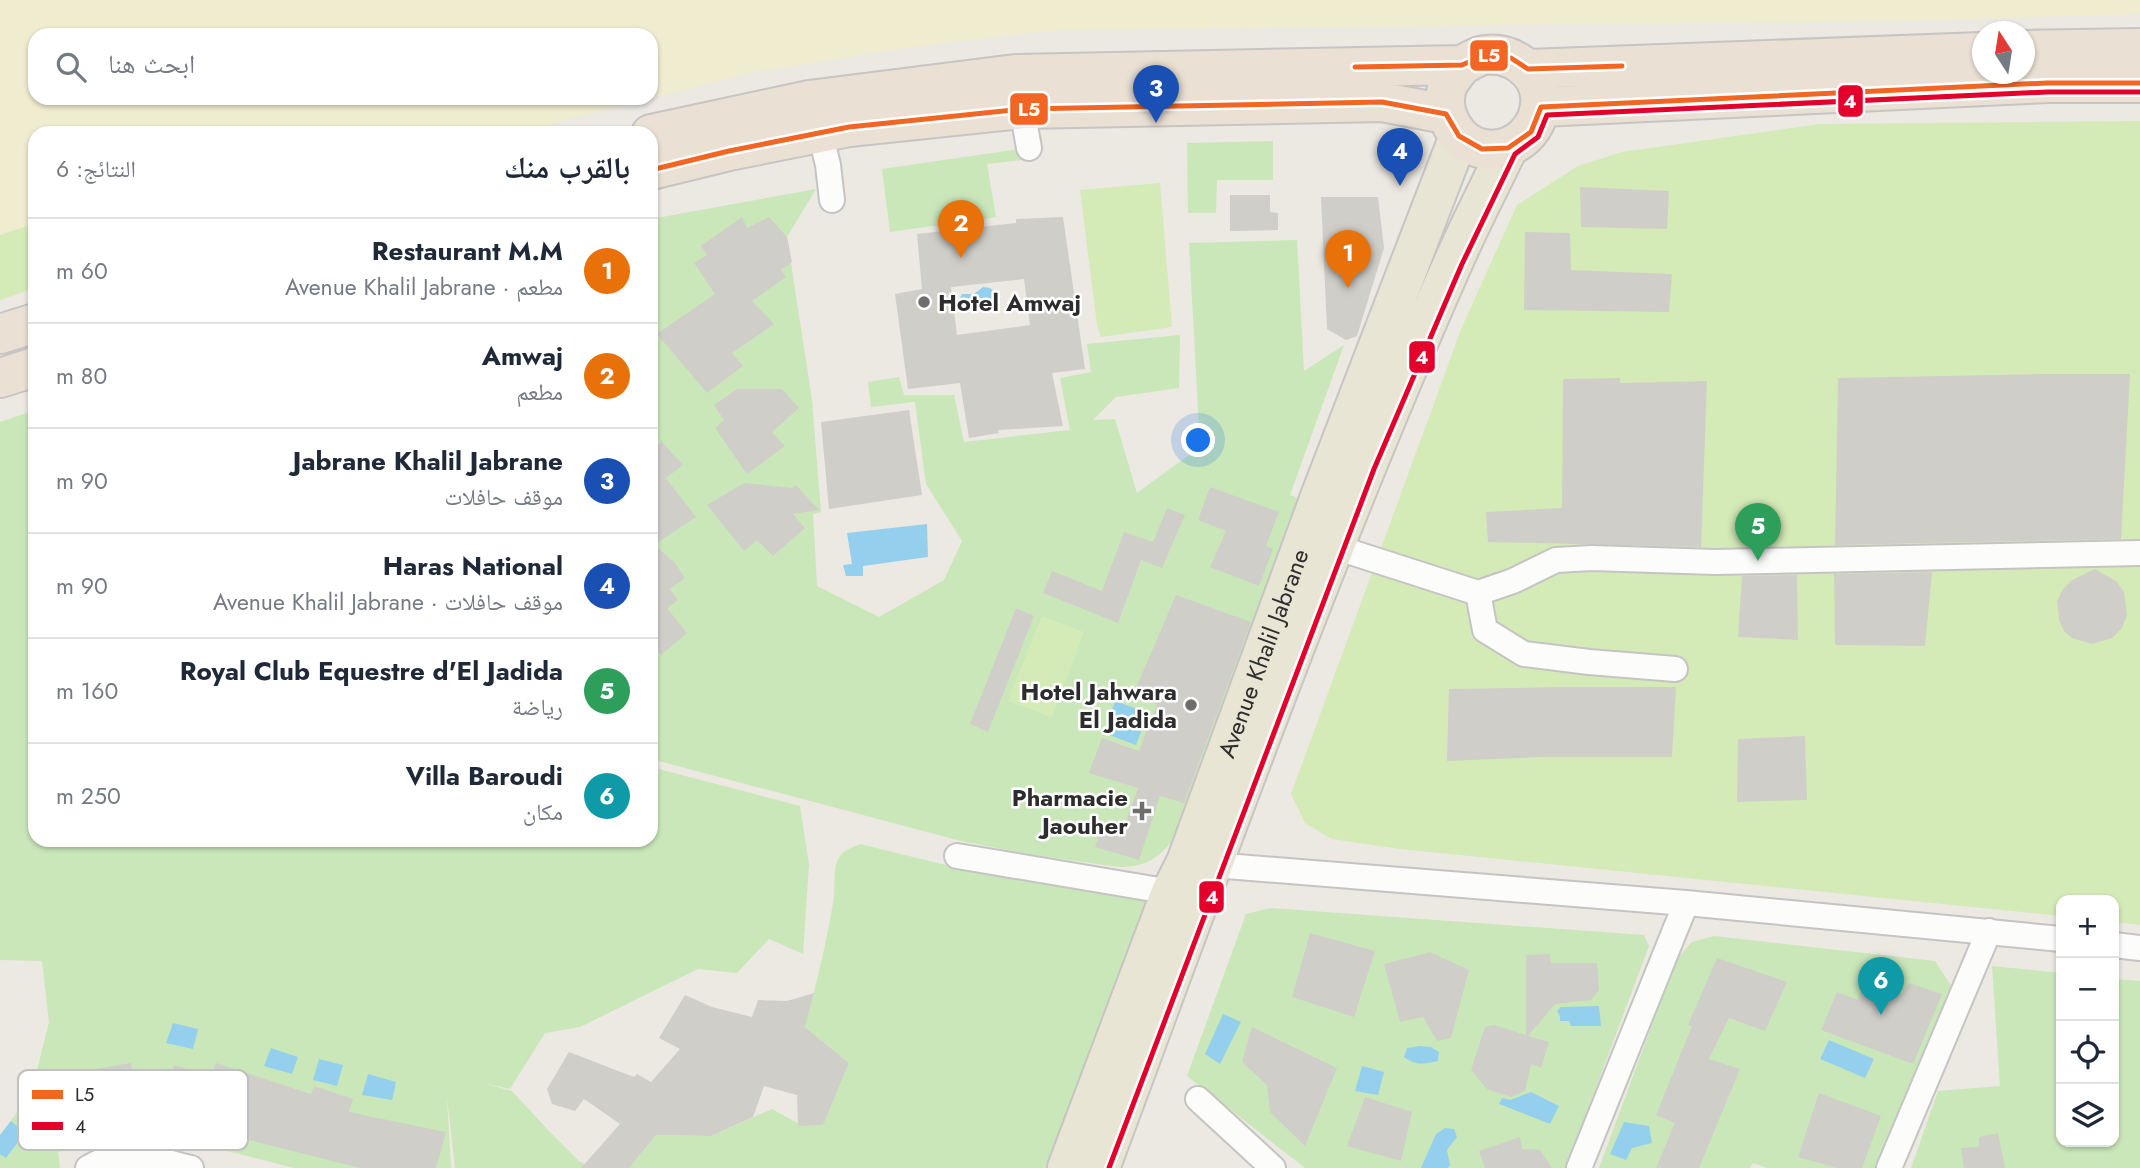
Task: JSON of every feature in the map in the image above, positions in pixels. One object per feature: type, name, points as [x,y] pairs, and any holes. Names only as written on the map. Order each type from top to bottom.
[{"type":"highway","points":[[1541,107],[2040,61],[2140,48]]},
{"type":"highway","points":[[1528,69],[1972,52]]},
{"type":"highway","points":[[658,132],[809,100],[1015,74],[1462,65],[1485,54],[1511,58],[1528,69],[1539,86],[1541,107],[1531,132],[1508,148],[1482,149],[1452,125],[1382,102],[1022,109],[820,132],[658,168]]},
{"type":"highway","points":[[2040,61],[2140,83]]},
{"type":"highway","points":[[1452,125],[1447,87],[1462,65]]},
{"type":"highway","points":[[0,334],[28,325]]},
{"type":"highway","points":[[0,378],[28,369]]},
{"type":"main road","name":"Avenue Khalil Jabrane","points":[[1100,1168],[1190,873],[1452,125]]},
{"type":"main road","name":"Avenue Khalil Jabrane","points":[[1067,1168],[1190,873],[1335,547],[1366,466],[1444,284],[1508,148]]},
{"type":"street","points":[[1022,109],[1029,148]]},
{"type":"street","points":[[820,132],[828,165],[832,200]]},
{"type":"street","points":[[1335,547],[1478,593],[1513,581],[1556,560],[1592,558],[1715,562],[2140,553]]},
{"type":"street","points":[[1478,593],[1485,629],[1524,654],[1675,669]]},
{"type":"street","points":[[957,856],[1686,903],[2056,938]]},
{"type":"street","points":[[1579,1168],[1686,903]]},
{"type":"street","points":[[1889,1168],[1989,931]]},
{"type":"street","points":[[2119,946],[2140,948]]},
{"type":"street","points":[[1198,1098],[1273,1168]]},
{"type":"street","points":[[88,1168],[112,1156],[138,1156],[191,1168]]},
{"type":"green space","points":[[2140,121],[2140,925],[2119,923],[2119,895],[2056,895],[2056,915],[1400,849],[1332,839],[1305,823],[1291,794],[1462,327],[1517,205],[1578,166],[1622,152],[1820,124]]},
{"type":"green space","points":[[1273,141],[1273,180],[1217,180],[1216,213],[1188,213],[1187,143]]},
{"type":"green space","points":[[1020,149],[1022,160],[987,164],[996,217],[890,232],[882,169]]},
{"type":"green space","points":[[1160,183],[1172,327],[1101,337],[1097,325],[1080,190]]},
{"type":"green space","points":[[816,189],[787,237],[812,400],[821,512],[813,514],[817,586],[879,617],[944,580],[962,541],[926,484],[915,402],[871,407],[868,382],[899,377],[904,395],[954,395],[964,442],[1070,430],[1060,378],[1091,372],[1087,344],[1180,335],[1179,388],[1116,397],[1093,420],[1115,419],[1137,493],[1200,447],[1189,243],[1297,240],[1304,371],[1344,345],[1290,495],[1300,499],[1171,842],[1160,854],[1148,862],[1119,867],[1033,855],[961,841],[658,761],[658,218]]},
{"type":"green space","points":[[28,226],[28,290],[0,300],[0,235]]},
{"type":"green space","points":[[28,412],[28,847],[658,847],[658,769],[800,806],[809,864],[803,954],[769,939],[737,973],[698,969],[580,1027],[545,1033],[510,1089],[482,1083],[512,1091],[579,1161],[591,1168],[455,1168],[447,1098],[451,1168],[294,1168],[223,1150],[248,1150],[248,1070],[37,1070],[49,1022],[42,961],[0,960],[0,422]]},
{"type":"green space","points":[[1042,616],[1084,632],[1052,717],[1008,701]]},
{"type":"green space","points":[[860,844],[962,869],[1153,899],[1050,1168],[629,1168],[656,1135],[711,1136],[772,1109],[801,1125],[823,1124],[849,1063],[805,1027],[834,898],[836,864],[842,853]]},
{"type":"green space","points":[[1270,908],[1644,935],[1649,946],[1566,1168],[1305,1168],[1187,1076],[1246,914]]},
{"type":"green space","points":[[1714,936],[1935,961],[1952,987],[1902,1102],[1877,1168],[1767,1168],[1753,1163],[1750,1168],[1599,1168],[1676,960],[1692,942]]},
{"type":"green space","points":[[1992,966],[2056,972],[2056,1147],[2119,1147],[2119,979],[2140,981],[2140,1168],[1911,1168],[1938,1091],[2000,1086]]},
{"type":"green space","points":[[18,1111],[18,1150],[66,1150],[58,1152],[60,1168],[0,1168],[0,1135]]},
{"type":"sand","points":[[0,0],[2140,0],[2140,14],[1903,21],[1057,30],[913,47],[754,72],[658,96],[658,28],[28,28],[28,105],[623,105],[547,126],[28,126],[28,226],[0,235]]},
{"type":"water","points":[[983,287],[990,288],[997,294],[997,303],[994,306],[962,307],[959,301],[962,294],[974,294]]},
{"type":"water","points":[[927,524],[928,557],[863,566],[863,576],[846,576],[843,565],[852,564],[847,533]]},
{"type":"water","points":[[1115,701],[1148,713],[1136,745],[1104,733]]},
{"type":"water","points":[[1599,1006],[1601,1026],[1571,1026],[1569,1021],[1560,1021],[1557,1011],[1561,1007]]},
{"type":"water","points":[[1223,1014],[1241,1022],[1220,1064],[1205,1054]]},
{"type":"water","points":[[173,1023],[198,1029],[193,1049],[166,1043]]},
{"type":"water","points":[[1829,1040],[1874,1059],[1865,1078],[1820,1059]]},
{"type":"water","points":[[1431,1047],[1439,1052],[1438,1061],[1420,1064],[1404,1057],[1407,1048]]},
{"type":"water","points":[[271,1048],[298,1057],[292,1074],[264,1066]]},
{"type":"water","points":[[319,1059],[343,1065],[337,1086],[313,1080]]},
{"type":"water","points":[[1362,1066],[1384,1072],[1378,1095],[1355,1091]]},
{"type":"water","points":[[368,1074],[396,1082],[392,1100],[362,1095]]},
{"type":"water","points":[[1531,1092],[1559,1106],[1550,1124],[1499,1104],[1502,1098],[1510,1100]]},
{"type":"water","points":[[11,1121],[18,1127],[18,1142],[6,1158],[0,1154],[0,1135]]},
{"type":"water","points":[[1624,1122],[1649,1126],[1652,1143],[1632,1148],[1626,1160],[1610,1154]]},
{"type":"water","points":[[1445,1128],[1454,1129],[1457,1137],[1447,1150],[1450,1165],[1448,1168],[1421,1168],[1436,1134]]},
{"type":"building","points":[[1580,187],[1669,191],[1667,229],[1581,227]]},
{"type":"building","points":[[1230,195],[1270,195],[1270,212],[1278,213],[1278,230],[1230,231]]},
{"type":"building","points":[[1321,197],[1378,197],[1384,248],[1357,336],[1346,340],[1327,329]]},
{"type":"building","points":[[742,217],[747,228],[769,217],[787,237],[792,262],[781,270],[786,277],[752,301],[774,324],[732,353],[743,366],[707,393],[658,335],[715,294],[694,263],[707,255],[701,246]]},
{"type":"building","name":"Hotel Amwaj","points":[[1063,217],[1085,369],[1052,373],[1063,426],[998,430],[999,433],[969,438],[960,383],[908,389],[895,294],[922,289],[917,234],[1016,223],[1016,219]],"holes":[[[1024,279],[1030,325],[957,335],[951,287]]]},
{"type":"building","points":[[1525,232],[1570,233],[1571,270],[1672,274],[1669,312],[1524,310]]},
{"type":"building","points":[[2130,374],[2121,539],[1835,545],[1838,378]]},
{"type":"building","points":[[1620,378],[1620,383],[1707,381],[1701,547],[1488,542],[1486,512],[1562,508],[1563,379]]},
{"type":"building","points":[[737,389],[782,389],[799,408],[772,432],[785,446],[747,474],[715,428],[724,420],[714,405]]},
{"type":"building","points":[[909,410],[922,495],[829,509],[821,422]]},
{"type":"building","points":[[662,442],[683,465],[666,478],[696,517],[658,542],[658,445]]},
{"type":"building","points":[[744,483],[792,488],[796,485],[819,510],[793,514],[805,528],[773,556],[757,540],[744,551],[707,505]]},
{"type":"building","points":[[1210,487],[1279,512],[1266,546],[1273,549],[1259,586],[1210,567],[1226,531],[1198,520]]},
{"type":"building","points":[[1167,508],[1185,515],[1162,568],[1141,560],[1118,623],[1043,593],[1052,571],[1102,591],[1124,532],[1153,542]]},
{"type":"building","points":[[658,548],[675,563],[685,578],[670,589],[678,600],[667,608],[687,633],[661,655],[658,652]]},
{"type":"building","points":[[2095,569],[2117,582],[2124,592],[2127,615],[2122,628],[2112,638],[2092,644],[2072,638],[2064,631],[2059,620],[2057,601],[2072,580]]},
{"type":"building","points":[[1932,572],[1925,646],[1835,645],[1834,574]]},
{"type":"building","points":[[1797,575],[1798,640],[1738,637],[1742,576]]},
{"type":"building","name":"Hotel Jahwara El Jadida","points":[[1176,595],[1251,622],[1184,803],[1160,796],[1139,860],[1095,847],[1102,826],[1122,833],[1138,788],[1089,773],[1102,738],[1139,751],[1157,704],[1133,695]]},
{"type":"building","points":[[1016,608],[1034,616],[988,732],[970,724]]},
{"type":"building","points":[[1676,687],[1672,757],[1543,757],[1447,761],[1449,689]]},
{"type":"building","points":[[1805,736],[1807,800],[1737,802],[1738,739]]},
{"type":"building","points":[[1310,933],[1375,951],[1354,1017],[1292,997]]},
{"type":"building","points":[[1430,952],[1469,970],[1451,1038],[1437,1041],[1423,1017],[1400,1022],[1384,964]]},
{"type":"building","points":[[1550,954],[1550,963],[1597,963],[1599,990],[1591,1000],[1555,1004],[1528,1036],[1549,1042],[1541,1068],[1531,1064],[1525,1091],[1511,1097],[1487,1089],[1471,1070],[1485,1027],[1494,1025],[1526,1035],[1526,955]]},
{"type":"building","points":[[1717,958],[1787,982],[1765,1031],[1729,1018],[1709,1059],[1740,1069],[1699,1168],[1656,1168],[1675,1123],[1656,1115],[1692,1026],[1688,1025]]},
{"type":"building","points":[[1866,980],[1902,994],[1909,983],[1942,994],[1913,1064],[1821,1030],[1837,992],[1858,1000]]},
{"type":"building","points":[[814,993],[805,1027],[849,1063],[823,1125],[798,1126],[797,1095],[764,1086],[753,1117],[711,1136],[656,1135],[629,1168],[581,1168],[620,1124],[584,1099],[575,1111],[552,1104],[547,1089],[569,1052],[634,1077],[637,1074],[651,1082],[680,1049],[659,1038],[685,995],[712,1007],[752,1017],[758,1000],[787,1001]]},
{"type":"building","points":[[1252,1027],[1337,1068],[1305,1146],[1270,1112],[1267,1085],[1242,1062]]},
{"type":"building","points":[[131,1063],[132,1070],[89,1070]]},
{"type":"building","points":[[216,1063],[237,1070],[214,1070]]},
{"type":"building","points":[[174,1065],[192,1070],[173,1070]]},
{"type":"building","points":[[248,1073],[311,1094],[314,1086],[353,1099],[349,1112],[446,1132],[436,1168],[360,1168],[248,1140]]},
{"type":"building","points":[[1819,1093],[1881,1116],[1862,1168],[1837,1168],[1798,1157]]},
{"type":"building","points":[[1365,1097],[1412,1112],[1401,1161],[1347,1146]]},
{"type":"building","points":[[1998,1133],[2005,1168],[1964,1168],[1961,1148],[1979,1147],[1979,1137]]},
{"type":"building","points":[[1520,1137],[1522,1149],[1540,1150],[1552,1168],[1485,1168],[1479,1151]]},
{"type":"transit line","name":"L5","points":[[1355,67],[1462,65],[1485,55],[1511,58],[1528,69],[1622,66]]},
{"type":"transit line","name":"L5","points":[[658,168],[849,127],[1022,109],[1382,102],[1446,114],[1459,136],[1482,149],[1508,148],[1531,132],[1541,107],[2047,83],[2140,83]]},
{"type":"transit line","name":"4","points":[[1109,1168],[1374,469],[1462,264],[1515,154],[1538,137],[1547,115],[2047,92],[2140,92]]},
{"type":"place","name":"Jabrane Khalil Jabrane","points":[[1156,123]]},
{"type":"place","name":"Haras National","points":[[1400,186]]},
{"type":"place","name":"Amwaj","points":[[961,258]]},
{"type":"place","name":"Restaurant M.M","points":[[1348,288]]},
{"type":"place","name":"Hotel Amwaj","points":[[924,302]]},
{"type":"place","name":"Royal Club Equestre d'El Jadida","points":[[1758,561]]},
{"type":"place","name":"Hotel Jahwara El Jadida","points":[[1191,705]]},
{"type":"place","name":"Pharmacie Jaouher","points":[[1142,811]]},
{"type":"place","name":"Villa Baroudi","points":[[1881,1015]]}]
